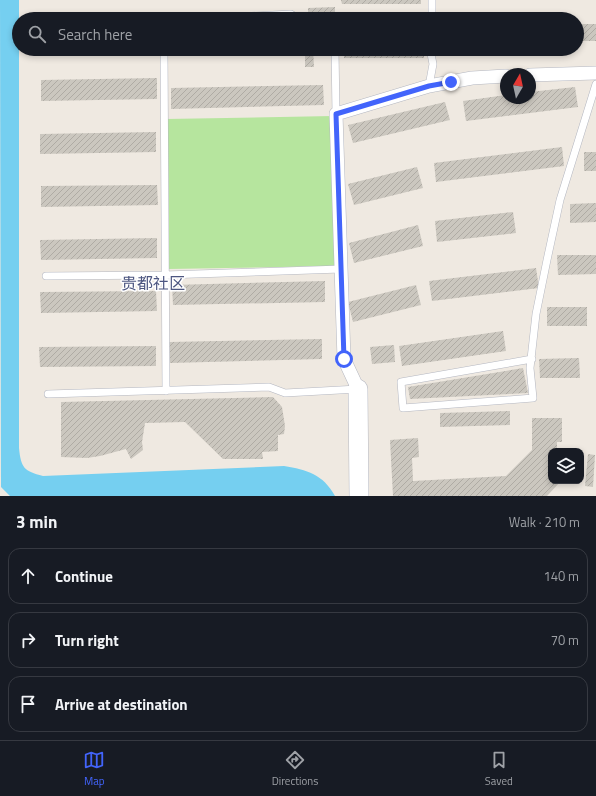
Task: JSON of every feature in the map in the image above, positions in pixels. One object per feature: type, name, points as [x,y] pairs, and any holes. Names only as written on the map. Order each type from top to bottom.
[{"type":"street","points":[[536,75],[596,73]]},
{"type":"street","points":[[360,496],[358,389],[344,359],[336,114],[429,86],[472,78],[500,76]]},
{"type":"lane","points":[[432,0],[432,12]]},
{"type":"lane","points":[[164,56],[166,391]]},
{"type":"lane","points":[[335,56],[336,114]]},
{"type":"lane","points":[[429,86],[433,64],[431,56]]},
{"type":"lane","points":[[532,359],[402,382],[403,408],[533,398],[530,368],[532,359],[536,314],[560,200],[596,84]]},
{"type":"lane","points":[[46,276],[165,275],[341,269]]},
{"type":"lane","points":[[48,394],[269,387],[285,393],[358,389]]},
{"type":"green space","points":[[333,116],[336,266],[169,269],[166,119]]},
{"type":"water","points":[[0,0],[19,0],[19,12],[12,12],[12,56],[19,56],[19,448],[22,464],[28,470],[43,476],[284,466],[300,469],[314,474],[325,483],[335,496],[10,496],[1,487]]},
{"type":"building","points":[[341,0],[421,0],[421,4],[342,4]]},
{"type":"building","points":[[335,7],[335,12],[308,12],[308,8]]},
{"type":"building","points":[[584,24],[596,24],[596,41],[584,41]]},
{"type":"building","points":[[305,56],[313,56],[314,67],[305,67]]},
{"type":"building","points":[[344,56],[424,56],[424,58],[344,58]]},
{"type":"building","points":[[157,78],[157,99],[41,101],[41,80]]},
{"type":"building","points":[[323,85],[324,105],[171,109],[171,88]]},
{"type":"building","points":[[575,87],[578,107],[466,121],[463,101],[500,96],[500,104],[536,104],[536,91]]},
{"type":"building","points":[[445,102],[450,120],[353,143],[348,125]]},
{"type":"building","points":[[156,132],[156,152],[40,154],[40,134]]},
{"type":"building","points":[[562,147],[564,166],[436,182],[434,163]]},
{"type":"building","points":[[584,152],[596,152],[596,171],[584,171]]},
{"type":"building","points":[[417,167],[423,188],[354,205],[348,184]]},
{"type":"building","points":[[157,185],[158,205],[41,207],[41,186]]},
{"type":"building","points":[[596,203],[596,222],[570,223],[570,204]]},
{"type":"building","points":[[513,212],[516,233],[437,242],[435,221]]},
{"type":"building","points":[[418,225],[423,246],[354,263],[349,243]]},
{"type":"building","points":[[157,238],[157,258],[41,260],[40,240]]},
{"type":"building","points":[[557,255],[596,255],[596,274],[558,275]]},
{"type":"building","points":[[536,268],[539,288],[432,301],[429,281]]},
{"type":"building","points":[[325,281],[325,302],[173,305],[172,285]]},
{"type":"building","points":[[416,285],[421,305],[353,322],[348,302]]},
{"type":"building","points":[[156,291],[157,311],[41,313],[40,292]]},
{"type":"building","points":[[547,307],[587,307],[587,326],[547,326]]},
{"type":"building","points":[[503,331],[506,351],[402,366],[399,346]]},
{"type":"building","points":[[322,339],[322,359],[170,363],[169,342]]},
{"type":"building","points":[[394,345],[395,362],[372,364],[370,347]]},
{"type":"building","points":[[156,346],[156,366],[40,367],[39,347]]},
{"type":"building","points":[[579,358],[580,378],[540,378],[539,359]]},
{"type":"building","points":[[523,368],[528,393],[410,399],[408,387]]},
{"type":"building","points":[[273,397],[282,407],[285,426],[284,434],[278,435],[278,451],[262,452],[263,459],[223,459],[185,422],[145,423],[142,442],[143,450],[131,459],[126,449],[87,458],[61,457],[61,402]]},
{"type":"building","points":[[510,411],[510,425],[440,427],[440,413]]},
{"type":"building","points":[[532,418],[562,418],[562,442],[557,442],[557,448],[548,448],[548,484],[558,484],[547,496],[393,496],[390,440],[418,438],[419,457],[412,458],[413,481],[506,476],[532,450]]},
{"type":"building","points":[[588,454],[595,455],[593,487],[585,486]]},
{"type":"district","name":"贵都社区","points":[[153,283]]},
{"type":"route","points":[[344,359],[336,114],[429,86],[451,82]]}]
